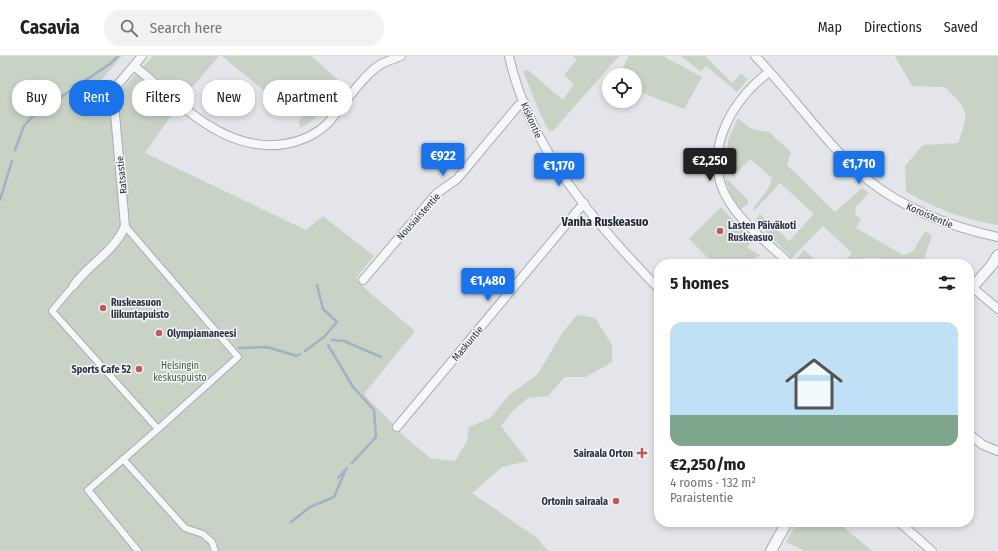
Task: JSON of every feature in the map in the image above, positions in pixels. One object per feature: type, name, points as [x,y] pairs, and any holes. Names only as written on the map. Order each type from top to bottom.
[{"type":"street","name":"Ratsastie","points":[[125,226],[114,88],[142,56]]},
{"type":"street","points":[[134,66],[195,115],[219,132],[243,142],[270,146],[298,142],[317,133],[327,124],[371,72],[381,64],[401,56]]},
{"type":"street","name":"Kiskontie","points":[[509,56],[524,102],[548,154],[584,203],[654,283]]},
{"type":"street","name":"Koroistentie","points":[[755,56],[867,179],[889,195],[930,216],[971,230],[998,237]]},
{"type":"street","points":[[769,72],[741,99],[729,117],[720,139],[717,156],[718,171],[725,194],[731,205],[785,259]]},
{"type":"street","name":"Nousiaistentie","points":[[363,280],[436,194],[457,179],[518,106],[524,102]]},
{"type":"street","name":"Maskuntie","points":[[397,427],[584,203]]},
{"type":"street","points":[[138,551],[88,490],[158,429],[238,357],[125,226],[121,236],[116,242],[81,276],[52,311],[158,429]]},
{"type":"street","points":[[974,286],[992,265],[998,255]]},
{"type":"street","points":[[974,291],[998,309]]},
{"type":"street","points":[[974,438],[983,445],[998,451]]},
{"type":"street","points":[[123,459],[185,528],[203,534],[212,542],[215,551]]},
{"type":"street","points":[[771,551],[784,527]]},
{"type":"street","points":[[905,527],[932,551]]},
{"type":"green space","name":"Helsingin keskuspuisto","points":[[0,56],[122,56],[102,80],[69,80],[69,116],[124,116],[124,87],[153,56],[219,56],[194,85],[194,80],[132,80],[132,116],[171,116],[145,153],[306,230],[323,216],[374,256],[356,278],[370,293],[415,331],[364,394],[403,435],[430,458],[455,461],[467,441],[469,427],[490,418],[510,394],[537,375],[563,332],[577,315],[595,318],[612,345],[612,362],[586,377],[565,377],[548,396],[528,398],[512,412],[501,426],[528,461],[502,467],[472,493],[537,538],[548,551],[0,551]]},
{"type":"green space","points":[[222,56],[311,56],[338,80],[263,80],[263,90],[255,83],[255,80],[251,80]]},
{"type":"green space","points":[[573,56],[619,56],[608,68],[602,68],[602,75],[553,131],[549,131],[539,111],[523,71],[528,70],[563,100],[574,84],[564,75],[577,59]]},
{"type":"green space","points":[[629,56],[663,56],[702,77],[684,109],[642,93],[642,68],[623,68]]},
{"type":"green space","points":[[681,56],[705,56],[732,83],[741,74],[748,79],[737,92],[706,66],[701,72]]},
{"type":"green space","points":[[895,56],[998,56],[998,225],[950,213],[906,192],[905,166],[923,145],[958,143],[964,124],[965,112],[958,101],[945,87],[912,86]]},
{"type":"green space","points":[[303,116],[317,116],[301,128],[298,122]]},
{"type":"green space","points":[[738,118],[751,129],[769,132],[791,152],[787,165],[835,212],[862,188],[869,193],[856,207],[855,215],[861,219],[856,228],[903,255],[912,252],[925,231],[932,235],[924,259],[847,259],[852,253],[823,226],[792,258],[755,221],[760,214],[789,241],[814,214],[780,183],[755,210],[753,209],[751,211],[768,189],[772,178],[750,159],[734,176],[726,170],[728,140]]},
{"type":"green space","points":[[725,180],[728,180],[748,200],[748,204],[741,209],[735,203]]},
{"type":"green space","name":"Lasten Päiväkoti Ruskeasuo","points":[[721,207],[752,241],[747,247],[761,256],[757,256],[755,259],[709,259],[689,239]]},
{"type":"green space","points":[[804,250],[814,259],[797,259]]},
{"type":"green space","points":[[794,527],[844,527],[872,551],[805,551],[786,542]]},
{"type":"waterway","points":[[15,150],[24,126],[33,116],[111,63],[118,56]]},
{"type":"waterway","points":[[0,200],[12,161]]},
{"type":"waterway","points":[[305,351],[324,337],[337,322],[323,309],[317,285]]},
{"type":"waterway","points":[[332,340],[344,341],[381,357]]},
{"type":"waterway","points":[[328,345],[353,387],[374,410],[376,437],[352,463]]},
{"type":"waterway","points":[[239,348],[267,347],[297,356],[300,354]]},
{"type":"waterway","points":[[338,478],[347,468]]},
{"type":"waterway","points":[[291,522],[310,507],[334,497],[345,471]]},
{"type":"place","name":"Lasten Päiväkoti Ruskeasuo","points":[[720,231]]},
{"type":"place","name":"Ruskeasuon liikuntapuisto","points":[[103,308]]},
{"type":"place","name":"Olympiamaneesi","points":[[159,333]]},
{"type":"place","name":"Sports Cafe 52","points":[[139,369]]},
{"type":"place","name":"Sairaala Orton","points":[[642,453]]},
{"type":"place","name":"Ortonin sairaala","points":[[616,501]]},
{"type":"district","name":"Vanha Ruskeasuo","points":[[605,222]]}]
